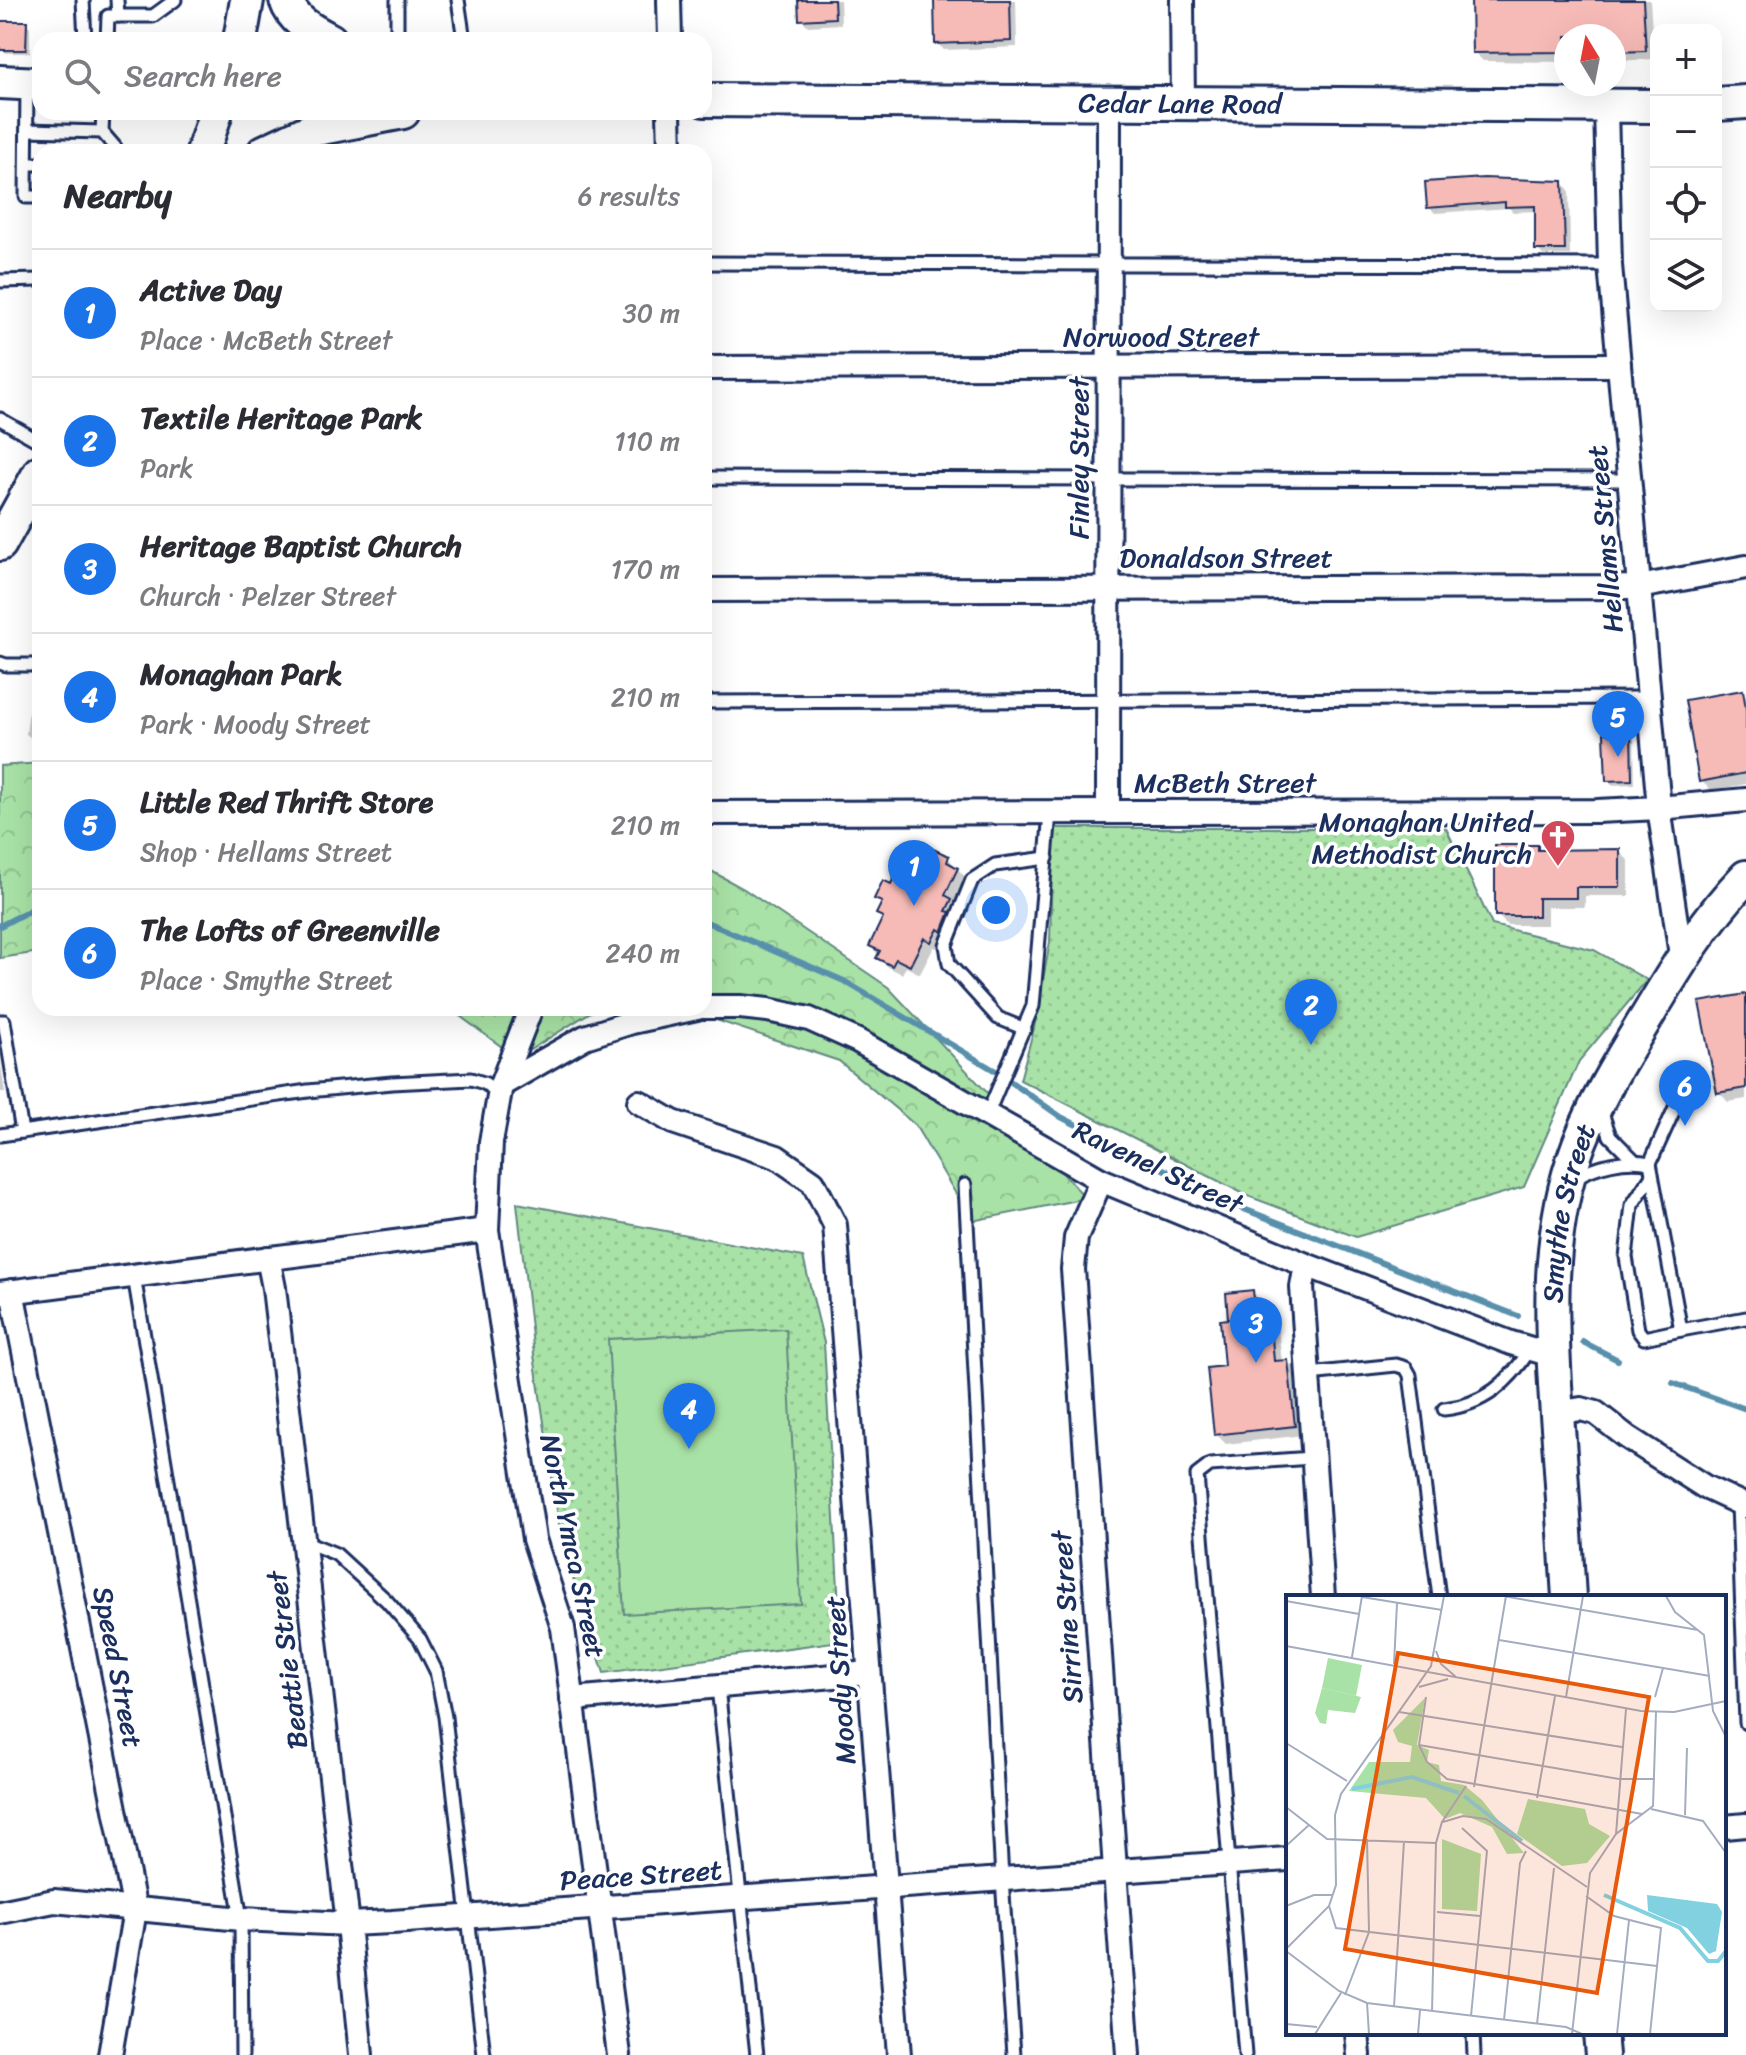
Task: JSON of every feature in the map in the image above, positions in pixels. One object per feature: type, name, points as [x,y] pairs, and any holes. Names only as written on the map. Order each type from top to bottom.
[{"type":"main road","points":[[241,32],[247,0]]},
{"type":"main road","points":[[286,0],[289,9],[305,26],[316,32]]},
{"type":"main road","name":"Cedar Lane Road","points":[[712,100],[1650,106]]},
{"type":"main road","points":[[1722,104],[1746,102]]},
{"type":"main road","points":[[206,144],[213,120]]},
{"type":"main road","points":[[281,144],[311,130],[362,120]]},
{"type":"main road","points":[[5,525],[32,484]]},
{"type":"main road","name":"Smythe Street","points":[[1569,1595],[1557,1413],[1541,1352],[1567,1181],[1598,1102],[1622,1058],[1682,962],[1724,901],[1746,877]]},
{"type":"main road","points":[[1600,2035],[1602,2055]]},
{"type":"street","points":[[669,0],[670,32]]},
{"type":"street","points":[[1182,0],[1183,105]]},
{"type":"street","name":"Finley Street","points":[[1108,812],[1109,104]]},
{"type":"street","name":"Hellams Street","points":[[1606,108],[1610,265],[1629,480],[1659,808],[1682,962]]},
{"type":"street","points":[[669,120],[670,144]]},
{"type":"street","name":"Norwood Street","points":[[712,368],[1619,365]]},
{"type":"street","name":"Donaldson Street","points":[[712,590],[1639,587],[1746,567]]},
{"type":"street","name":"McBeth Street","points":[[712,813],[1597,811],[1746,800]]},
{"type":"street","name":"Ravenel Street","points":[[712,1007],[768,1010],[809,1019],[858,1041],[1101,1180],[1306,1265],[1541,1352]]},
{"type":"street","name":"North Ymca Street","points":[[528,1016],[501,1089],[491,1142],[487,1230],[534,1539],[563,1628],[619,2055]]},
{"type":"street","points":[[501,1089],[585,1037],[660,1016]]},
{"type":"street","name":"Moody Street","points":[[639,1102],[673,1122],[777,1157],[813,1182],[835,1225],[899,2055]]},
{"type":"street","name":"Sirrine Street","points":[[1101,1180],[1076,1238],[1073,1269],[1128,2055]]},
{"type":"street","points":[[6,1292],[487,1230]]},
{"type":"street","name":"Beattie Street","points":[[268,1258],[274,1288],[361,2055]]},
{"type":"street","points":[[1306,1265],[1302,1287],[1323,1595]]},
{"type":"street","name":"Speed Street","points":[[6,1292],[135,1910],[110,2055]]},
{"type":"street","points":[[1557,1413],[1581,1409],[1596,1413],[1640,1445],[1742,1505]]},
{"type":"street","points":[[572,1699],[869,1673]]},
{"type":"street","points":[[1726,1827],[1746,1825]]},
{"type":"street","name":"Peace Street","points":[[0,1912],[54,1901],[241,1919],[348,1924],[1286,1859]]},
{"type":"street","points":[[1357,2035],[1359,2055]]},
{"type":"lane","points":[[83,0],[85,32]]},
{"type":"lane","points":[[117,0],[118,16]]},
{"type":"lane","points":[[107,32],[108,16],[153,16],[175,0]]},
{"type":"lane","points":[[397,0],[397,32]]},
{"type":"lane","points":[[458,0],[463,32]]},
{"type":"lane","points":[[22,83],[27,130],[26,197],[32,197]]},
{"type":"lane","points":[[103,120],[102,132],[112,144]]},
{"type":"lane","points":[[27,130],[102,132]]},
{"type":"lane","points":[[27,164],[32,164]]},
{"type":"lane","points":[[712,263],[1610,265]]},
{"type":"lane","points":[[0,281],[32,280]]},
{"type":"lane","points":[[0,419],[32,437]]},
{"type":"lane","points":[[712,478],[1629,480]]},
{"type":"lane","points":[[0,663],[32,665]]},
{"type":"lane","points":[[712,702],[1649,698]]},
{"type":"lane","points":[[987,1115],[1033,1006],[1050,813]]},
{"type":"lane","points":[[1025,1029],[998,1018],[949,964],[946,945],[972,880],[995,865],[1047,858]]},
{"type":"lane","points":[[0,1021],[4,1021],[22,1132]]},
{"type":"lane","points":[[1692,1070],[1651,1169],[1632,1205],[1626,1257],[1638,1330],[1644,1338],[1746,1318]]},
{"type":"lane","points":[[0,1135],[308,1091],[392,1083],[471,1079],[501,1089]]},
{"type":"lane","points":[[1598,1102],[1610,1136],[1634,1160],[1651,1169]]},
{"type":"lane","points":[[1567,1181],[1598,1167],[1634,1160]]},
{"type":"lane","points":[[1651,1169],[1681,1330]]},
{"type":"lane","points":[[965,1185],[1014,2055]]},
{"type":"lane","points":[[134,1276],[241,1919],[242,2055]]},
{"type":"lane","points":[[1444,1409],[1463,1407],[1501,1387],[1541,1352]]},
{"type":"lane","points":[[1309,1374],[1396,1365],[1406,1368],[1410,1375],[1439,1595]]},
{"type":"lane","points":[[1245,2055],[1197,1475],[1210,1465],[1312,1458]]},
{"type":"lane","points":[[1742,1505],[1746,1723]]},
{"type":"lane","points":[[303,1541],[336,1554],[387,1601],[420,1639],[436,1671],[445,1717],[484,2055]]},
{"type":"lane","points":[[718,1687],[757,2055]]},
{"type":"lane","points":[[1473,2035],[1474,2055]]},
{"type":"green space","points":[[32,764],[32,953],[0,958],[0,766]]},
{"type":"green space","points":[[1053,828],[1446,828],[1492,925],[1594,950],[1647,980],[1579,1061],[1524,1187],[1356,1237],[1248,1196],[1020,1080],[1034,1028],[1050,942]]},
{"type":"green space","points":[[712,871],[744,889],[888,987],[1086,1198],[972,1221],[915,1125],[839,1061],[704,1016],[712,1016]]},
{"type":"green space","points":[[460,1016],[584,1016],[517,1058]]},
{"type":"green space","points":[[517,1203],[803,1257],[824,1343],[841,1641],[604,1673],[562,1544],[534,1355]]},
{"type":"green space","points":[[786,1329],[801,1604],[624,1614],[608,1339]]},
{"type":"building","points":[[798,0],[834,0],[835,18],[799,20]]},
{"type":"building","points":[[934,0],[1010,0],[1011,41],[935,44]]},
{"type":"building","points":[[1471,0],[1643,0],[1646,51],[1626,52],[1626,24],[1554,24],[1554,52],[1472,53]]},
{"type":"building","points":[[0,21],[27,21],[26,50],[0,50]]},
{"type":"building","points":[[1484,178],[1563,181],[1565,250],[1535,250],[1535,206],[1505,207],[1505,202],[1427,208],[1425,182]]},
{"type":"building","points":[[1743,690],[1746,773],[1699,782],[1685,700]]},
{"type":"building","points":[[1631,732],[1632,780],[1606,781],[1604,733]]},
{"type":"building","name":"Monaghan United Methodist Church","points":[[1495,845],[1538,845],[1538,850],[1620,849],[1620,887],[1576,887],[1576,898],[1538,898],[1538,916],[1495,916]]},
{"type":"building","points":[[917,847],[927,852],[929,847],[949,856],[947,862],[958,868],[945,895],[952,899],[946,911],[950,912],[942,932],[938,929],[931,942],[924,938],[910,966],[896,959],[892,966],[876,958],[880,951],[869,946],[883,917],[876,914],[882,902],[874,899],[883,880],[891,884],[896,873],[903,877]]},
{"type":"building","points":[[1746,994],[1746,1088],[1717,1093],[1699,1002]]},
{"type":"building","points":[[1253,1290],[1256,1318],[1270,1316],[1274,1361],[1288,1360],[1295,1426],[1214,1435],[1207,1368],[1224,1366],[1220,1320],[1228,1319],[1226,1293]]},
{"type":"waterway","points":[[0,926],[32,909]]},
{"type":"waterway","points":[[712,924],[844,981],[994,1070],[1061,1117],[1236,1206],[1518,1316]]},
{"type":"waterway","points":[[1583,1342],[1618,1360]]},
{"type":"waterway","points":[[1673,1383],[1746,1409]]},
{"type":"place","name":"Little Red Thrift Store","points":[[1618,757]]},
{"type":"place","name":"Monaghan United Methodist Church","points":[[1558,868]]},
{"type":"place","name":"Active Day","points":[[914,906]]},
{"type":"place","name":"Textile Heritage Park","points":[[1311,1045]]},
{"type":"place","name":"The Lofts of Greenville","points":[[1685,1126]]},
{"type":"place","name":"Heritage Baptist Church","points":[[1256,1363]]},
{"type":"place","name":"Monaghan Park","points":[[689,1449]]}]
